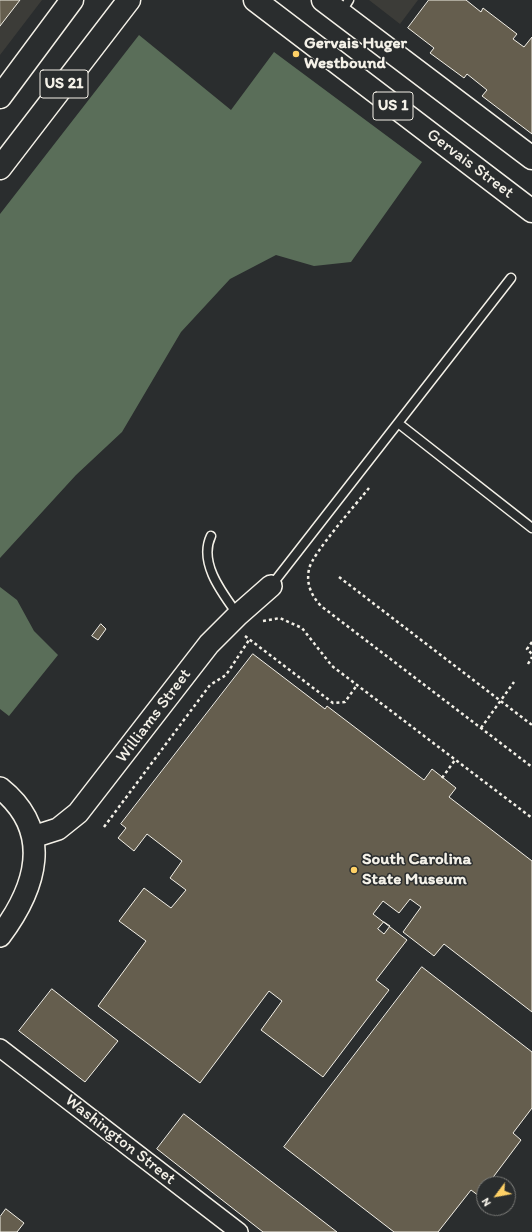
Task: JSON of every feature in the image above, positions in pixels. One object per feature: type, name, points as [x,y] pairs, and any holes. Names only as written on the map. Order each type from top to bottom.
[{"type":"main road","name":"US 21","points":[[0,97],[72,0]]},
{"type":"main road","name":"US 21","points":[[2,159],[129,0]]},
{"type":"main road","name":"Gervais Street","points":[[255,0],[532,211]]},
{"type":"main road","points":[[323,0],[345,7],[532,158]]},
{"type":"street","name":"Williams Street","points":[[33,837],[58,829],[87,803],[209,644],[238,615],[271,586]]},
{"type":"street","points":[[0,788],[9,795],[22,811],[33,837],[35,854],[32,876],[16,910],[0,936]]},
{"type":"street","name":"Washington Street","points":[[0,1048],[239,1232]]},
{"type":"lane","points":[[271,586],[510,278]]},
{"type":"lane","points":[[398,423],[532,528]]},
{"type":"lane","points":[[211,536],[208,545],[214,577],[220,590],[238,615]]},
{"type":"path","points":[[369,488],[311,564],[308,582],[311,592],[320,606],[532,767]]},
{"type":"path","points":[[339,576],[532,725]]},
{"type":"path","points":[[258,622],[280,618],[297,625],[306,632],[332,666],[532,818]]},
{"type":"path","points":[[245,637],[333,703],[345,702],[357,685]]},
{"type":"path","points":[[104,827],[210,686],[226,675],[250,640]]},
{"type":"path","points":[[532,642],[526,649],[532,654]]},
{"type":"path","points":[[528,664],[532,657]]},
{"type":"path","points":[[481,728],[514,682]]},
{"type":"path","points":[[442,778],[455,760]]},
{"type":"shaded area","points":[[0,0],[42,0],[0,55]]},
{"type":"shaded area","points":[[369,0],[418,0],[400,24]]},
{"type":"green space","points":[[139,35],[231,110],[274,52],[422,162],[351,262],[314,266],[276,255],[230,279],[181,332],[122,432],[76,475],[0,558],[0,214]]},
{"type":"green space","points":[[0,587],[17,600],[34,631],[58,655],[9,716],[0,709]]},
{"type":"building","points":[[0,0],[20,0],[0,26]]},
{"type":"building","points":[[429,0],[466,0],[481,12],[483,8],[517,34],[513,39],[524,47],[532,37],[532,134],[482,96],[487,90],[467,74],[464,78],[430,53],[434,48],[408,28]]},
{"type":"building","points":[[101,624],[106,629],[98,640],[92,636]]},
{"type":"building","name":"South Carolina State Museum","points":[[253,654],[325,709],[327,706],[424,780],[432,769],[456,788],[449,797],[532,861],[532,1012],[444,944],[434,956],[403,932],[421,907],[410,899],[399,913],[383,901],[373,914],[407,940],[376,980],[389,990],[323,1077],[261,1030],[282,1001],[269,991],[200,1083],[98,1006],[146,941],[119,921],[144,888],[171,908],[186,890],[170,878],[182,861],[147,834],[134,851],[118,838],[126,828],[121,824]]},
{"type":"building","points":[[384,922],[390,926],[384,934],[378,929]]},
{"type":"building","points":[[422,967],[532,1052],[532,1108],[513,1133],[521,1140],[494,1176],[476,1176],[476,1194],[471,1190],[438,1232],[394,1232],[284,1147]]},
{"type":"building","points":[[52,989],[118,1041],[85,1082],[19,1031]]},
{"type":"building","points":[[184,1114],[337,1232],[263,1232],[157,1149]]},
{"type":"building","points":[[6,1209],[24,1223],[17,1232],[0,1232],[0,1217]]},
{"type":"place","name":"Gervais Huger Westbound","points":[[296,54]]},
{"type":"place","name":"South Carolina State Museum","points":[[354,870]]}]
